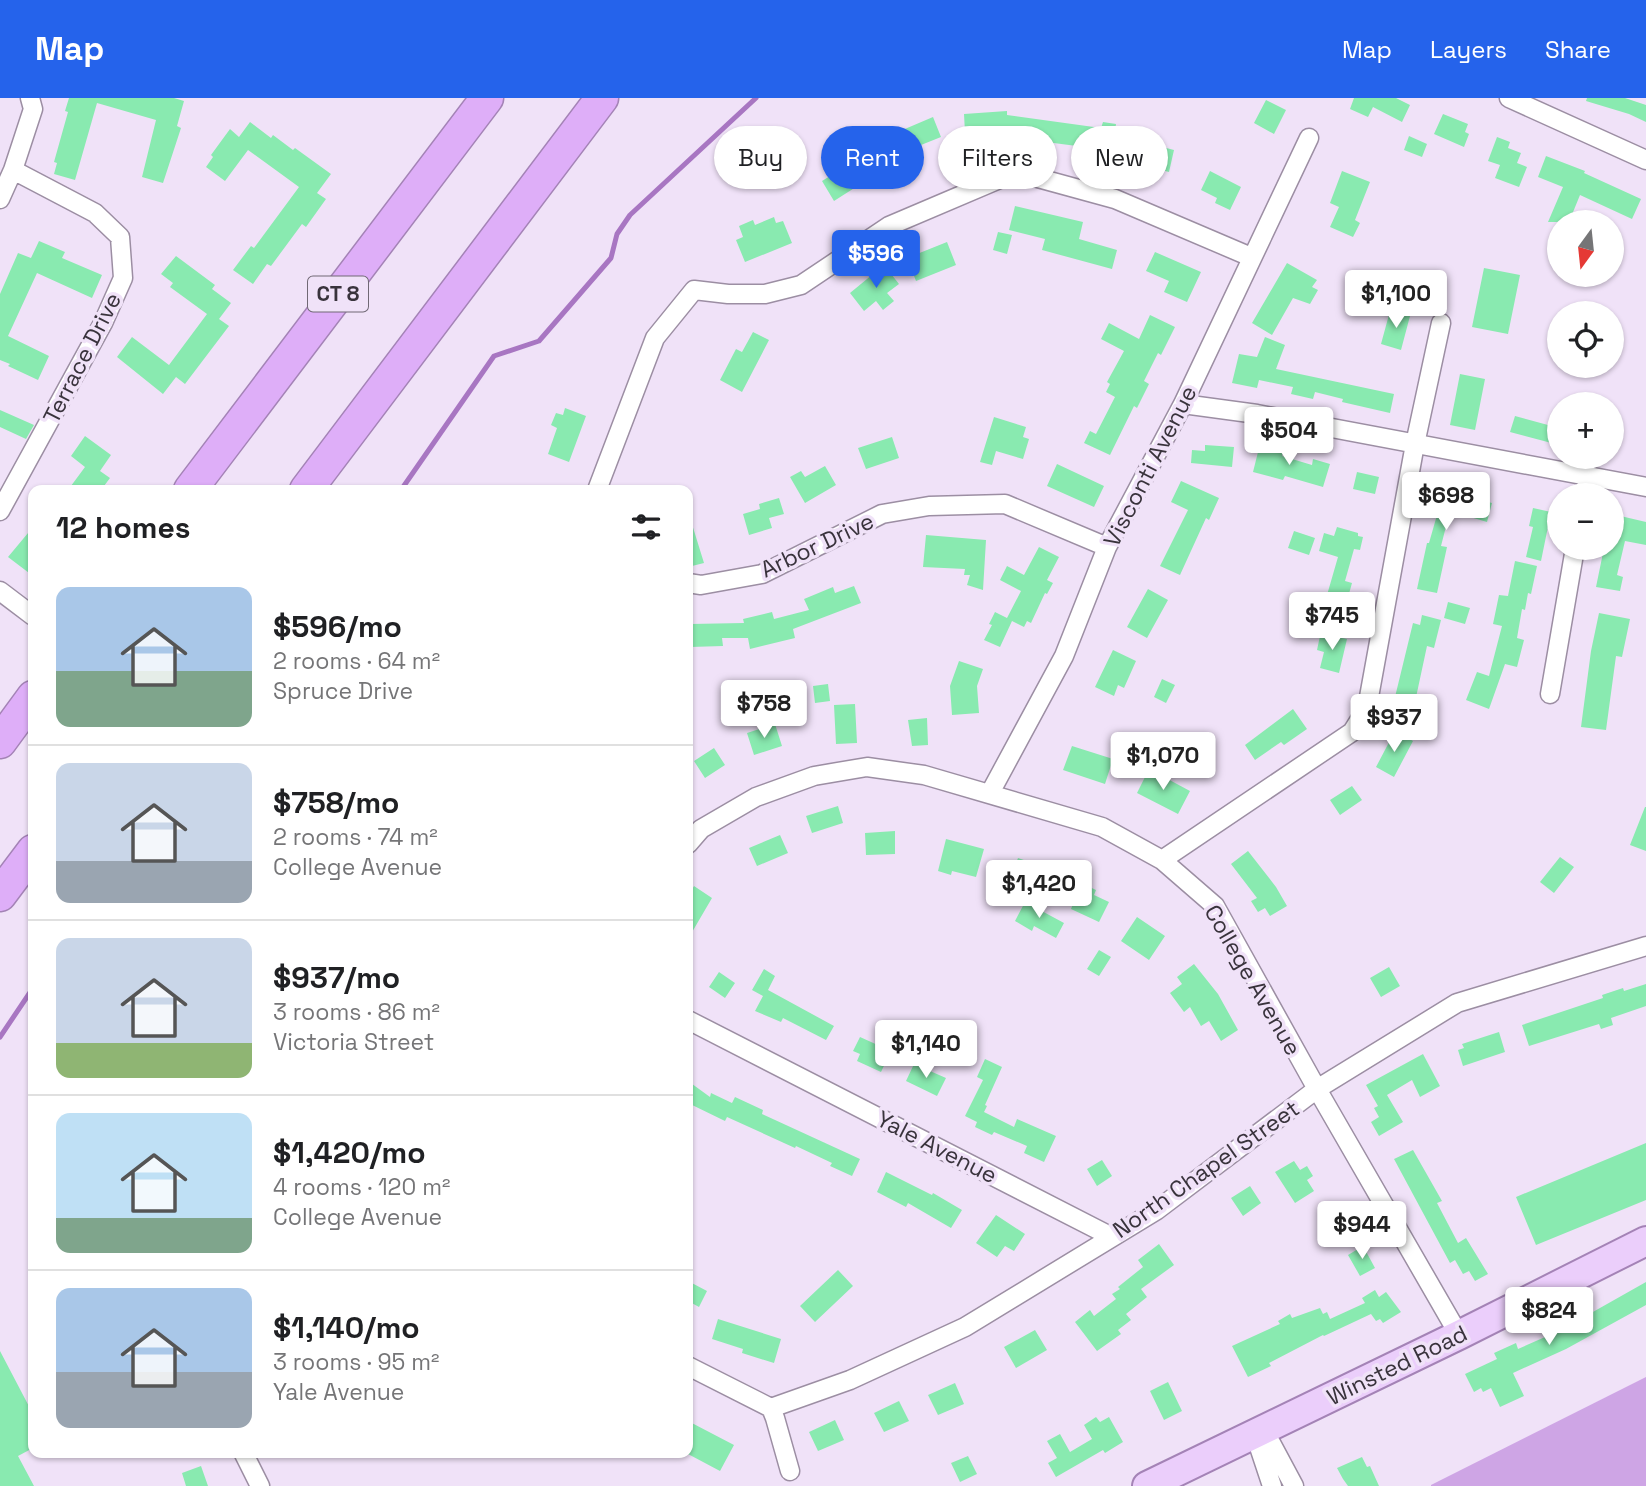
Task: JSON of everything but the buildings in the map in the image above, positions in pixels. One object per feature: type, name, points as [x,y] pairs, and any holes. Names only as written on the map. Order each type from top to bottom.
[{"type":"highway","name":"CT 8","points":[[194,485],[487,98]]},
{"type":"highway","points":[[310,485],[602,98]]},
{"type":"highway","points":[[0,741],[28,704]]},
{"type":"highway","points":[[0,895],[28,858]]},
{"type":"main road","name":"Winsted Road","points":[[1147,1486],[1646,1241]]},
{"type":"street","points":[[0,199],[13,170],[33,109],[30,98]]},
{"type":"street","points":[[1509,98],[1542,105],[1646,160]]},
{"type":"street","name":"Visconti Avenue","points":[[990,793],[1064,656],[1107,547],[1183,404],[1309,138]]},
{"type":"street","name":"Terrace Drive","points":[[0,511],[103,323],[122,278],[120,237],[95,213],[13,170]]},
{"type":"street","points":[[599,485],[655,338],[694,290],[765,294],[801,285],[889,226],[1016,172],[1115,199],[1251,257]]},
{"type":"street","points":[[1162,860],[1352,733],[1367,708],[1415,444],[1441,323]]},
{"type":"street","points":[[1183,404],[1257,414],[1646,486]]},
{"type":"street","points":[[1587,483],[1588,476]]},
{"type":"street","name":"Arbor Drive","points":[[693,584],[701,585],[762,574],[882,514],[929,506],[1005,504],[1107,547]]},
{"type":"street","points":[[1550,694],[1574,560]]},
{"type":"street","points":[[0,591],[28,611]]},
{"type":"street","name":"College Avenue","points":[[693,838],[701,829],[756,797],[814,776],[867,767],[924,775],[1102,827],[1162,860],[1215,906],[1459,1335]]},
{"type":"street","name":"North Chapel Street","points":[[771,1408],[850,1380],[965,1327],[1157,1210],[1317,1089],[1457,1003],[1646,946]]},
{"type":"street","name":"Yale Avenue","points":[[693,1023],[1112,1237]]},
{"type":"street","points":[[693,1369],[771,1408],[790,1471]]},
{"type":"street","points":[[1259,1431],[1259,1447],[1272,1486]]},
{"type":"street","points":[[1259,1431],[1271,1443],[1294,1486]]},
{"type":"street","points":[[246,1458],[260,1486]]},
{"type":"shaded area","points":[[1646,1377],[1646,1486],[1431,1486],[1431,1485]]},
{"type":"waterway","points":[[404,485],[494,356],[539,341],[611,258],[617,234],[630,215],[756,98]]},
{"type":"waterway","points":[[0,1037],[28,995]]}]
